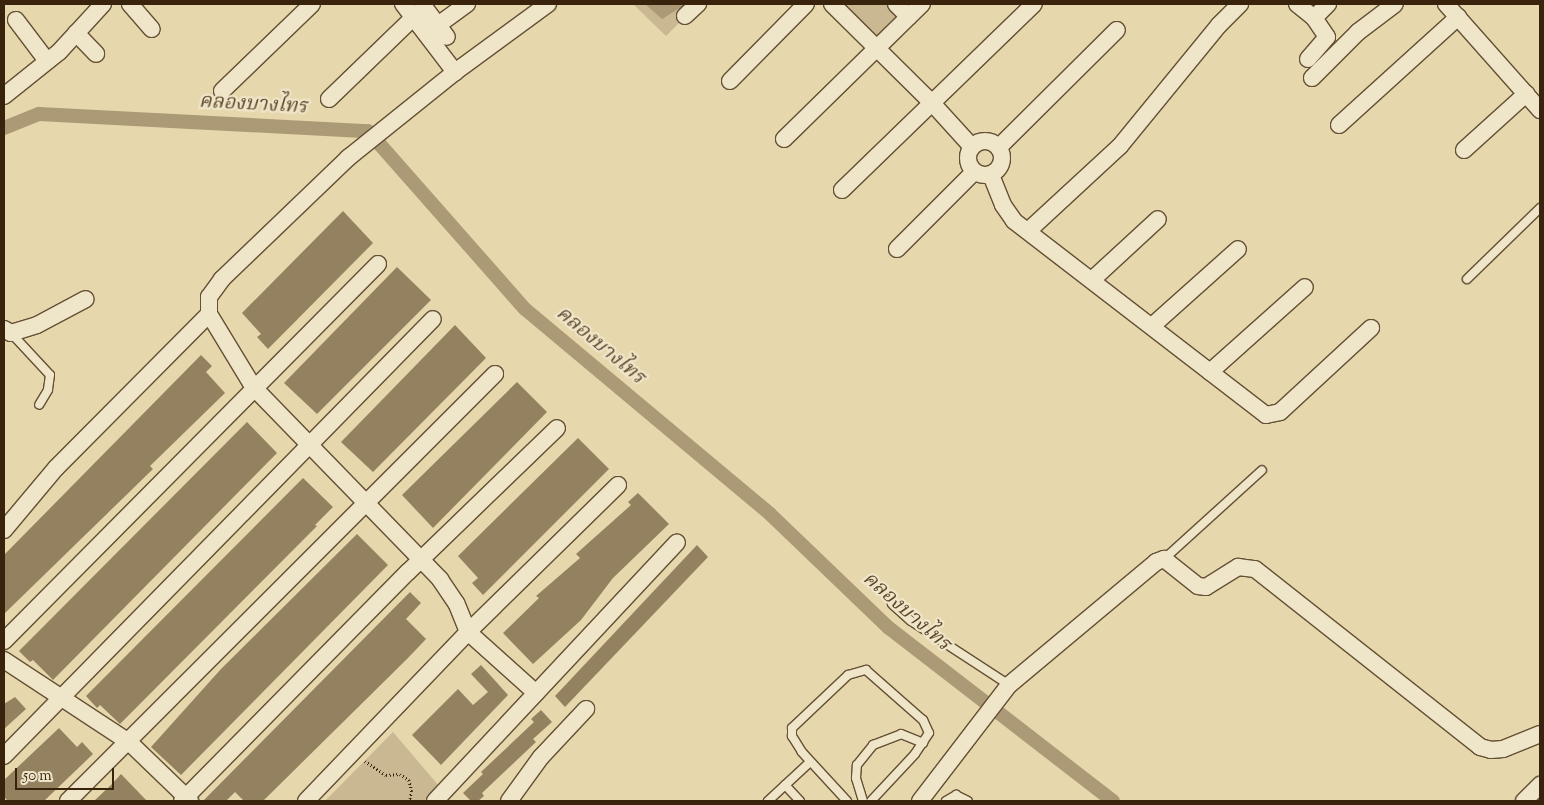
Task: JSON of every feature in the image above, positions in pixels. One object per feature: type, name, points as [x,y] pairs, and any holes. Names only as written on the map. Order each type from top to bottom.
[{"type":"street","points":[[4,96],[47,61],[103,4]]},
{"type":"street","points":[[130,4],[152,29]]},
{"type":"street","points":[[222,91],[312,4]]},
{"type":"street","points":[[403,4],[418,10],[442,31],[467,4]]},
{"type":"street","points":[[536,694],[468,632],[456,602],[422,560],[254,388],[209,314],[209,297],[222,279],[348,158],[455,72],[548,4]]},
{"type":"street","points":[[685,16],[698,4]]},
{"type":"street","points":[[730,81],[806,4]]},
{"type":"street","points":[[832,4],[933,104],[972,147]]},
{"type":"street","points":[[896,4],[909,18]]},
{"type":"street","points":[[784,139],[922,4]]},
{"type":"street","points":[[842,190],[933,104],[1034,4]]},
{"type":"street","points":[[1028,231],[1120,146],[1219,25],[1240,4]]},
{"type":"street","points":[[1297,4],[1314,18],[1327,37],[1308,59]]},
{"type":"street","points":[[1314,18],[1328,4]]},
{"type":"street","points":[[1312,78],[1358,32],[1396,4]]},
{"type":"street","points":[[1446,4],[1540,110]]},
{"type":"street","points":[[418,10],[455,72]]},
{"type":"street","points":[[329,99],[418,10]]},
{"type":"street","points":[[1339,124],[1458,17]]},
{"type":"street","points":[[16,20],[47,61]]},
{"type":"street","points":[[999,147],[1117,30]]},
{"type":"street","points":[[76,33],[96,54]]},
{"type":"street","points":[[1464,150],[1526,94]]},
{"type":"street","points":[[972,147],[986,142],[999,147]]},
{"type":"street","points":[[972,147],[968,160],[974,172]]},
{"type":"street","points":[[991,175],[1002,163],[999,147]]},
{"type":"street","points":[[974,172],[991,175]]},
{"type":"street","points":[[897,249],[974,172]]},
{"type":"street","points":[[991,175],[1003,205],[1014,221],[1093,279],[1266,415],[1272,415],[1371,328]]},
{"type":"street","points":[[1093,279],[1158,219]]},
{"type":"street","points":[[1152,326],[1238,249]]},
{"type":"street","points":[[4,641],[378,264]]},
{"type":"street","points":[[1210,372],[1306,287]]},
{"type":"street","points":[[7,331],[54,317],[86,299]]},
{"type":"street","points":[[4,530],[56,468],[209,314]]},
{"type":"street","points":[[4,756],[433,319]]},
{"type":"street","points":[[68,801],[495,374]]},
{"type":"street","points":[[4,660],[129,742],[186,800],[422,560],[556,428]]},
{"type":"street","points":[[311,799],[468,632],[618,485]]},
{"type":"street","points":[[435,801],[678,542]]},
{"type":"street","points":[[920,801],[978,728],[1008,686],[1156,562],[1167,561],[1198,586],[1214,585],[1238,567],[1254,569],[1480,746],[1492,750],[1503,749],[1540,734]]},
{"type":"street","points":[[509,801],[541,757],[586,709]]},
{"type":"street","points":[[1524,801],[1540,785]]},
{"type":"lane","points":[[1467,279],[1540,208]]},
{"type":"lane","points":[[7,331],[50,376],[48,390],[39,405]]},
{"type":"lane","points":[[1167,561],[1262,470]]},
{"type":"lane","points":[[892,604],[912,621],[1008,686]]},
{"type":"lane","points":[[848,801],[810,762],[796,742],[792,728],[848,675],[859,670],[874,674],[923,720],[929,733],[924,743],[870,801]]},
{"type":"lane","points":[[863,801],[856,778],[857,765],[873,745],[901,734],[924,743]]},
{"type":"lane","points":[[768,801],[810,762]]},
{"type":"lane","points":[[785,785],[800,801]]},
{"type":"lane","points":[[946,801],[956,795],[968,801]]},
{"type":"path","points":[[356,750],[370,766],[386,774],[400,774],[409,780],[412,791],[411,800]]},
{"type":"shaded area","points":[[633,4],[698,4],[666,36]]},
{"type":"shaded area","points":[[645,4],[686,4],[662,19]]},
{"type":"shaded area","points":[[832,4],[904,4],[914,13],[875,48]]},
{"type":"shaded area","points":[[393,732],[439,786],[424,801],[325,801]]},
{"type":"building","points":[[343,211],[373,243],[268,349],[257,337],[261,334],[242,313]]},
{"type":"building","points":[[397,267],[431,300],[317,414],[284,383]]},
{"type":"building","points":[[455,325],[486,358],[373,472],[341,442]]},
{"type":"building","points":[[201,355],[212,366],[206,372],[225,393],[150,466],[153,469],[4,614],[4,555]]},
{"type":"building","points":[[517,382],[547,412],[433,528],[402,495]]},
{"type":"building","points":[[247,422],[277,453],[53,680],[33,660],[30,662],[19,651]]},
{"type":"building","points":[[578,438],[609,469],[483,595],[472,583],[478,578],[458,556]]},
{"type":"building","points":[[303,478],[333,507],[315,525],[317,526],[120,724],[100,705],[97,708],[86,696]]},
{"type":"building","points":[[638,493],[669,524],[613,578],[581,620],[533,664],[503,633],[539,598],[536,596],[580,558],[576,554],[631,505],[628,502]]},
{"type":"building","points":[[357,534],[388,565],[181,775],[151,747],[221,669]]},
{"type":"building","points":[[697,545],[708,557],[565,707],[555,696]]},
{"type":"building","points":[[410,592],[421,603],[406,619],[426,639],[408,658],[263,801],[244,801],[235,792],[226,801],[203,801]]},
{"type":"building","points":[[481,665],[508,695],[441,765],[412,735],[458,689],[473,705],[488,692],[471,674]]},
{"type":"building","points":[[15,697],[26,709],[4,729],[4,704]]},
{"type":"building","points":[[541,710],[552,722],[533,739],[536,742],[482,793],[484,796],[478,801],[471,801],[463,793],[483,774],[481,772],[534,722],[531,719]]},
{"type":"building","points":[[59,728],[77,747],[82,742],[93,754],[44,801],[8,801],[4,797],[4,780]]},
{"type":"building","points":[[121,774],[147,801],[94,801],[112,784]]},
{"type":"waterway","name":"คลองบางไทร","points":[[4,128],[39,114],[368,131],[525,309],[770,514],[889,628],[1113,801]]}]
